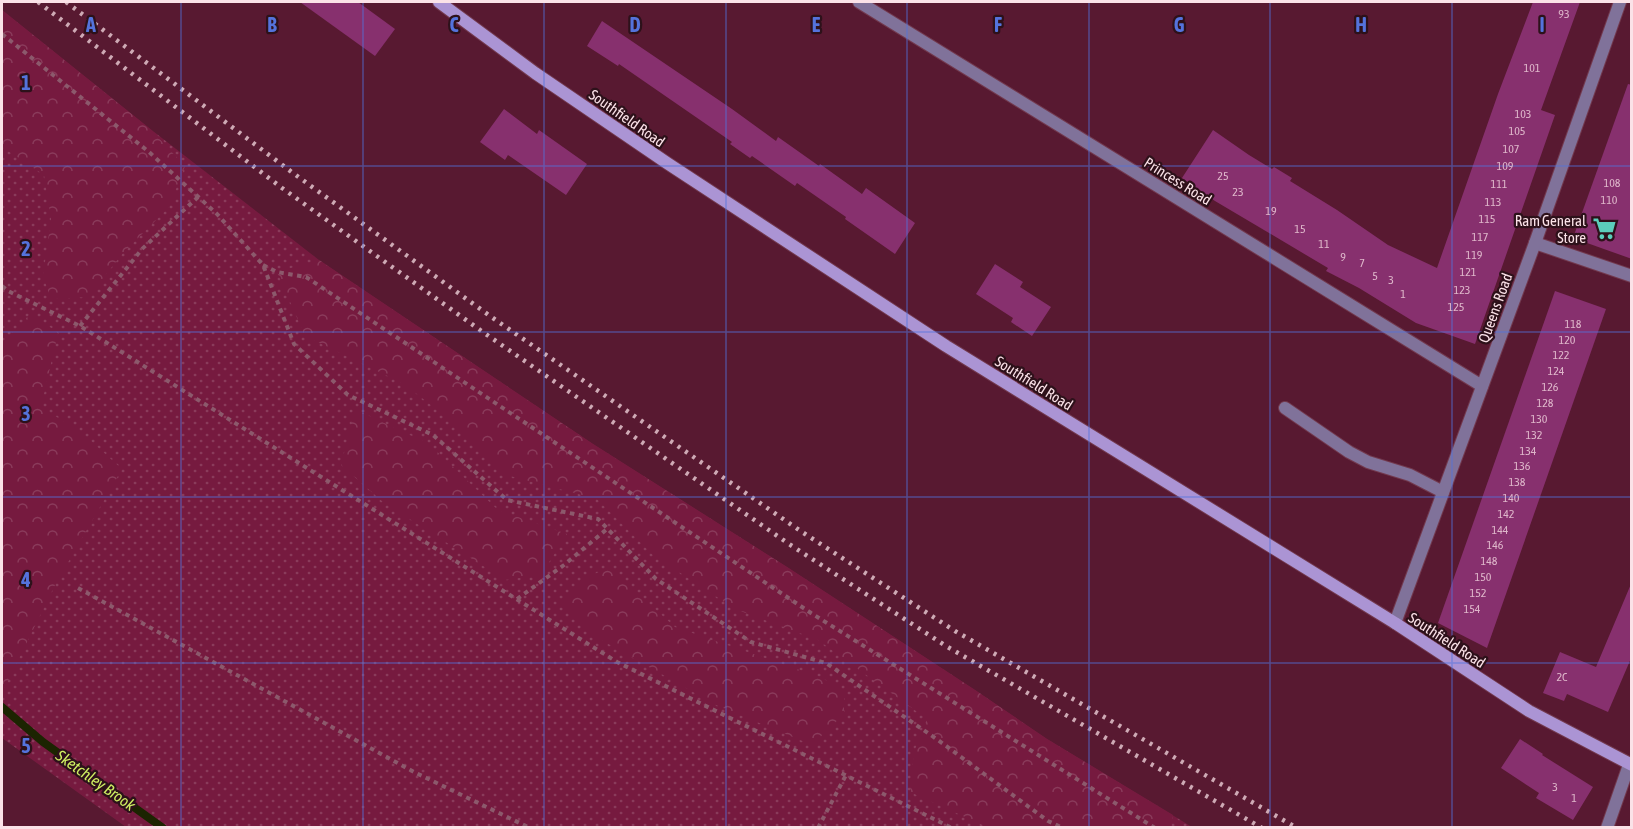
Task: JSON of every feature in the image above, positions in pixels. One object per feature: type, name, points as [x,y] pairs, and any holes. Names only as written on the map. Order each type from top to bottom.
[{"type":"main road","name":"Southfield Road","points":[[439,2],[535,73],[667,163],[946,346],[1395,623],[1528,711],[1630,765]]},
{"type":"street","name":"Princess Road","points":[[859,2],[1482,386]]},
{"type":"street","name":"Queens Road","points":[[1395,623],[1620,2]]},
{"type":"street","points":[[1534,243],[1632,276]]},
{"type":"street","points":[[1285,408],[1349,452],[1368,462],[1410,475],[1443,492]]},
{"type":"street","points":[[1607,828],[1630,765]]},
{"type":"path","points":[[2,34],[149,152],[217,214],[262,265],[294,344],[348,395],[434,435],[507,500],[598,519],[656,579],[722,623],[751,642],[826,663],[938,740],[1048,822],[1063,828]]},
{"type":"path","points":[[80,326],[142,249],[198,197]]},
{"type":"path","points":[[262,265],[277,272],[306,277],[811,613],[1155,828]]},
{"type":"path","points":[[2,286],[80,326],[617,662],[952,828]]},
{"type":"path","points":[[517,598],[564,565],[607,529]]},
{"type":"path","points":[[78,588],[414,771],[530,828]]},
{"type":"path","points":[[818,828],[846,775]]},
{"type":"green space","points":[[2,10],[319,260],[593,444],[787,567],[1047,739],[1192,827],[126,827],[2,738]]},
{"type":"green space","points":[[2,10],[149,128],[185,166],[169,207],[123,253],[88,297],[51,299],[43,276],[51,219],[44,175],[2,147]]},
{"type":"green space","points":[[319,260],[593,444],[787,567],[1047,739],[1173,815],[1171,827],[987,827],[910,792],[914,752],[927,719],[818,640],[735,609],[653,555],[597,499],[506,475],[459,427],[404,384],[305,336],[277,272]]},
{"type":"green space","points":[[31,313],[58,333],[41,407],[82,433],[122,469],[55,585],[2,693],[2,344]]},
{"type":"green space","points":[[361,412],[429,444],[498,510],[567,534],[541,575],[505,580],[383,502],[341,465],[354,413]]},
{"type":"green space","points":[[609,568],[675,627],[820,677],[844,690],[844,714],[812,745],[716,705],[589,633],[560,602],[584,578]]},
{"type":"building","points":[[300,2],[358,2],[395,29],[375,56]]},
{"type":"building","points":[[1533,2],[1580,2],[1541,110],[1555,115],[1475,344],[1416,323],[1326,271],[1328,268],[1215,201],[1182,178],[1213,130],[1272,169],[1274,167],[1292,178],[1290,181],[1388,245],[1437,268]]},
{"type":"building","points":[[602,21],[776,141],[778,137],[862,194],[866,188],[915,223],[895,254],[797,183],[795,186],[752,156],[750,158],[730,144],[732,142],[619,64],[618,66],[587,46]]},
{"type":"building","points":[[1628,84],[1632,85],[1632,259],[1573,238]]},
{"type":"building","points":[[504,109],[537,134],[539,130],[587,164],[566,195],[508,155],[505,160],[480,142]]},
{"type":"building","points":[[995,264],[1023,282],[1020,287],[1051,307],[1032,336],[1011,322],[1013,318],[976,294]]},
{"type":"building","points":[[1555,291],[1606,309],[1487,648],[1438,623]]},
{"type":"building","points":[[1631,584],[1632,656],[1608,712],[1567,694],[1564,701],[1543,693],[1560,652],[1596,667]]},
{"type":"building","points":[[1520,739],[1593,787],[1573,820],[1536,798],[1539,793],[1501,768]]},
{"type":"waterway","name":"Sketchley Brook","points":[[2,707],[43,742],[163,828]]},
{"type":"railway","points":[[38,2],[282,188],[480,330],[789,544],[946,646],[1262,828]]},
{"type":"railway","points":[[66,2],[293,173],[490,316],[799,530],[955,631],[1297,828]]},
{"type":"place","name":"Ram General Store","points":[[1604,229]]}]
